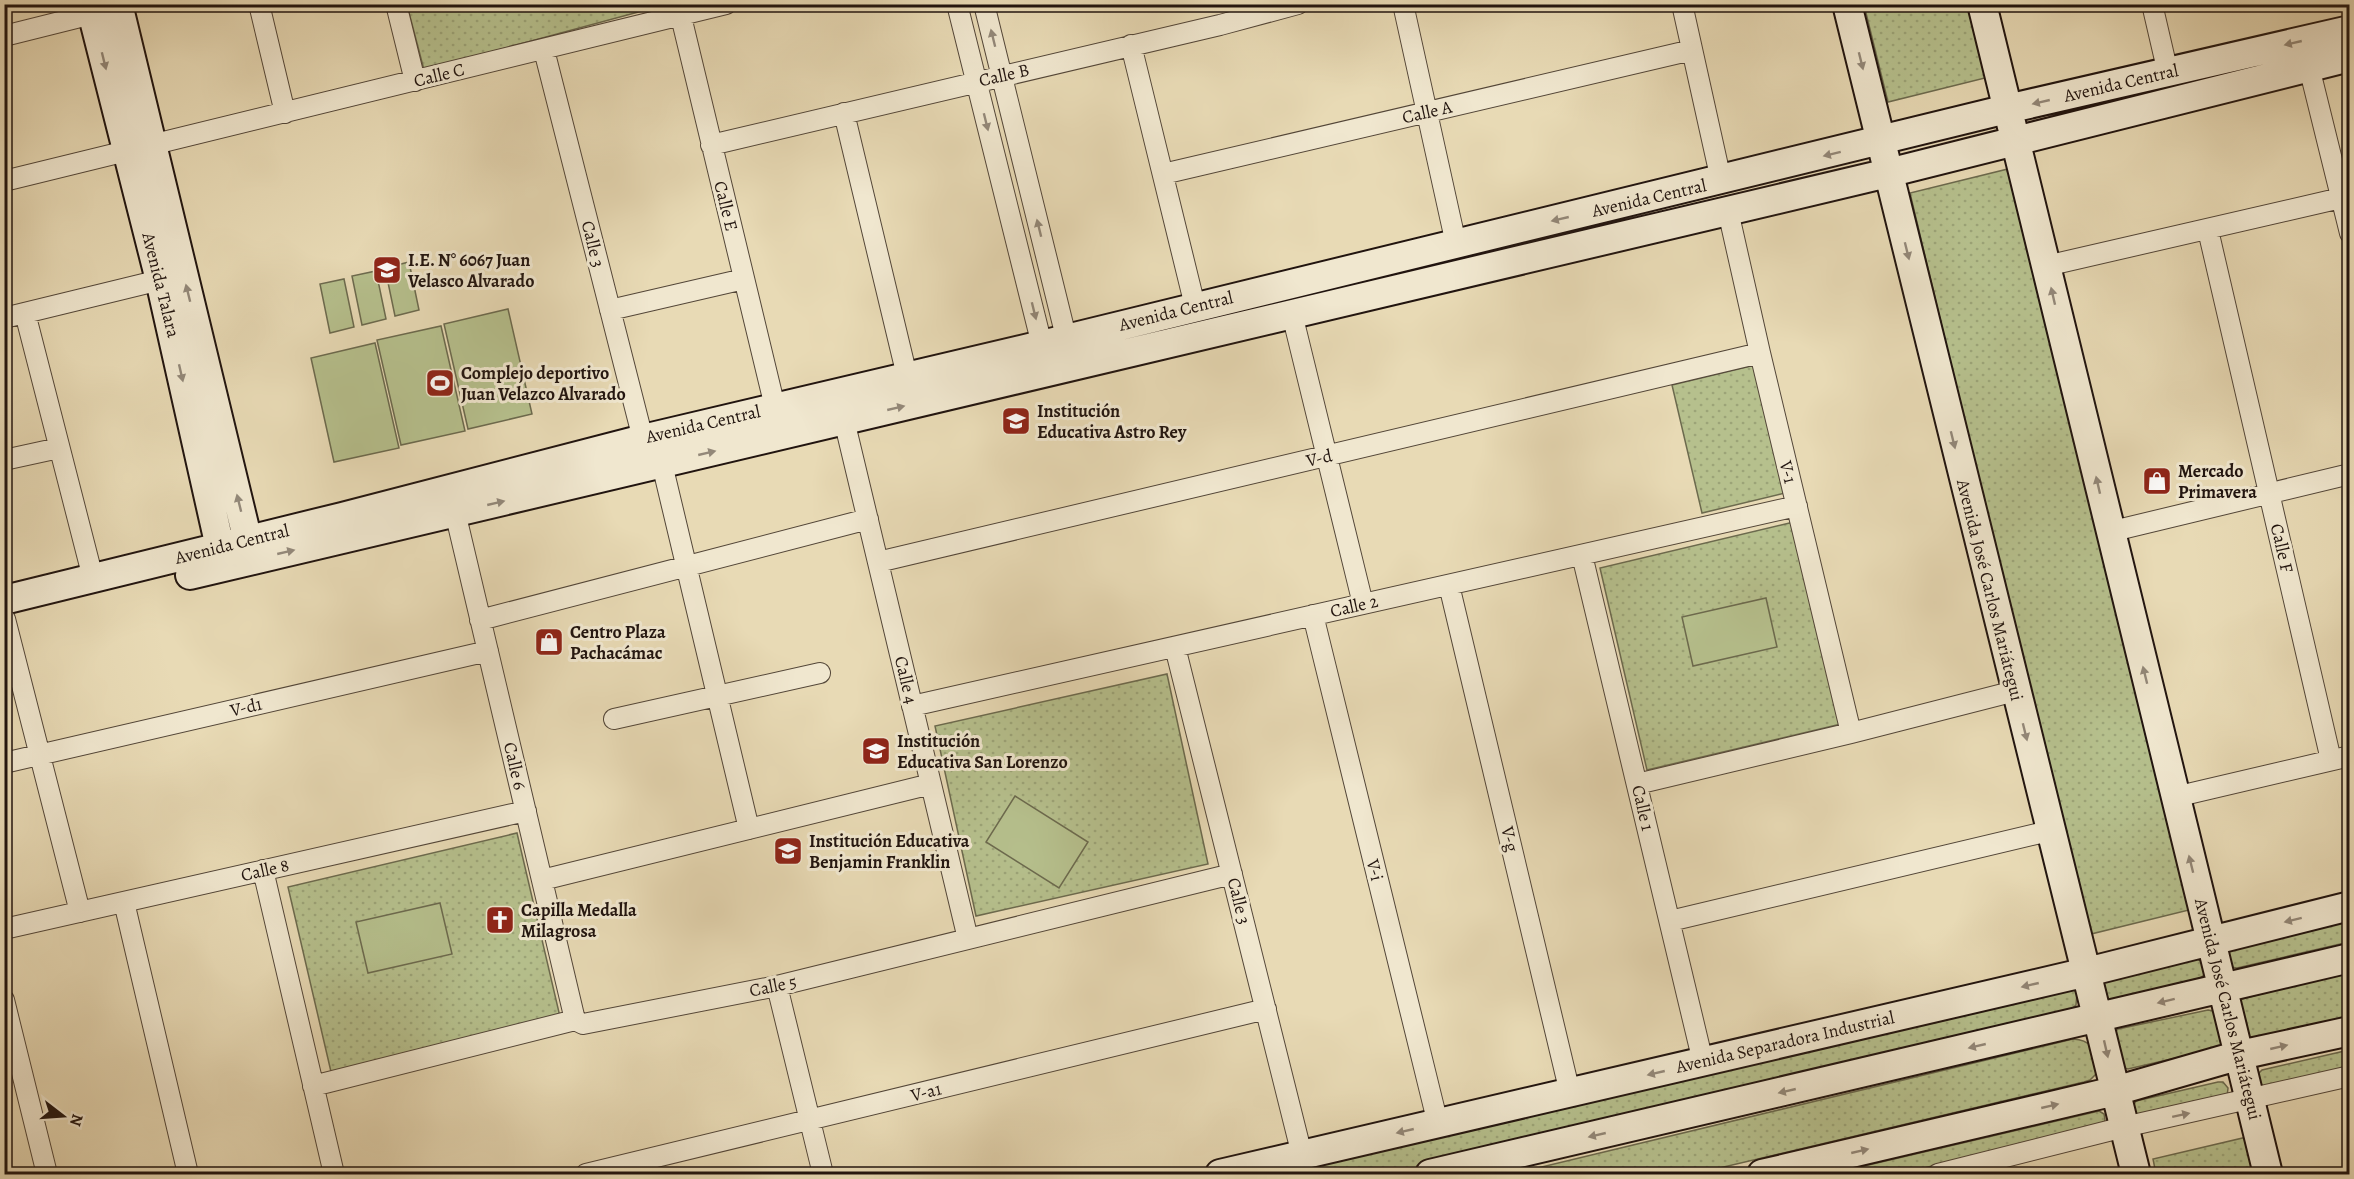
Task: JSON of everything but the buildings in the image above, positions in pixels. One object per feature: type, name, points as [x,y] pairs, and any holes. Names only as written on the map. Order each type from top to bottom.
[{"type":"street","points":[[259,4],[285,113]]},
{"type":"street","points":[[396,4],[415,81]]},
{"type":"street","name":"Calle C","points":[[4,181],[544,50],[679,10],[726,4]]},
{"type":"street","points":[[957,4],[976,81],[1057,356]]},
{"type":"street","points":[[984,4],[1002,75],[1057,356]]},
{"type":"street","name":"Calle B","points":[[711,145],[1220,25],[1265,8],[1298,4]]},
{"type":"street","points":[[1403,4],[1455,244]]},
{"type":"street","points":[[1683,4],[1722,180]]},
{"type":"street","name":"Avenida José Carlos Mariátegui","points":[[1847,4],[2049,831],[2087,972],[2136,1174]]},
{"type":"street","name":"Avenida José Carlos Mariátegui","points":[[1982,4],[2109,532],[2268,1174]]},
{"type":"street","points":[[2152,4],[2168,73]]},
{"type":"street","points":[[4,36],[100,8]]},
{"type":"street","name":"Avenida Talara","points":[[100,8],[250,550]]},
{"type":"street","name":"Calle E","points":[[679,10],[775,407]]},
{"type":"street","name":"Avenida Central","points":[[250,550],[454,513],[844,420],[1057,356],[1195,306],[1880,142],[2007,109],[2349,30]]},
{"type":"street","points":[[1131,45],[1195,306]]},
{"type":"street","name":"Calle 3","points":[[544,50],[643,439]]},
{"type":"street","name":"Calle A","points":[[1162,174],[1692,50]]},
{"type":"street","name":"Avenida Central","points":[[5,613],[250,550],[643,439],[775,407],[907,376],[1057,356],[1292,315],[1888,173],[2349,57]]},
{"type":"street","points":[[2309,67],[2349,232]]},
{"type":"street","points":[[844,113],[907,376]]},
{"type":"street","name":"Avenida Talara","points":[[140,149],[160,280],[222,557]]},
{"type":"street","points":[[2046,266],[2341,198]]},
{"type":"street","name":"V-1","points":[[1728,211],[1851,733]]},
{"type":"street","name":"Calle F","points":[[2208,230],[2269,493],[2340,758]]},
{"type":"street","points":[[610,310],[744,279]]},
{"type":"street","points":[[4,318],[160,280]]},
{"type":"street","points":[[25,313],[93,578]]},
{"type":"street","points":[[1292,315],[1363,604]]},
{"type":"street","name":"V-d","points":[[878,562],[1760,353]]},
{"type":"street","name":"Calle 4","points":[[844,420],[968,939]]},
{"type":"street","points":[[4,460],[59,448]]},
{"type":"street","points":[[662,464],[750,829]]},
{"type":"street","points":[[2109,532],[2349,474]]},
{"type":"street","name":"Calle 2","points":[[912,706],[1797,506]]},
{"type":"street","name":"Calle 6","points":[[454,513],[575,1020]]},
{"type":"street","points":[[480,620],[868,519]]},
{"type":"street","name":"Calle 1","points":[[1582,555],[1703,1062]]},
{"type":"street","name":"Avenida Central","points":[[5,613],[93,578],[222,557]]},
{"type":"street","name":"V-g","points":[[1449,585],[1570,1093]]},
{"type":"street","points":[[5,613],[80,912]]},
{"type":"street","name":"V-i","points":[[1313,615],[1438,1124]]},
{"type":"street","name":"Calle 3","points":[[1175,647],[1302,1155]]},
{"type":"street","name":"V-d1","points":[[4,763],[488,651]]},
{"type":"street","points":[[614,719],[820,673]]},
{"type":"street","points":[[1637,784],[2015,692]]},
{"type":"street","points":[[2175,797],[2340,758]]},
{"type":"street","points":[[542,880],[931,784]]},
{"type":"street","name":"Calle 8","points":[[4,929],[526,811]]},
{"type":"street","points":[[1670,921],[2049,831]]},
{"type":"street","points":[[263,870],[334,1174]]},
{"type":"street","name":"Calle 5","points":[[313,1086],[575,1020],[583,1024],[777,986],[1232,874]]},
{"type":"street","points":[[124,902],[188,1174]]},
{"type":"street","name":"Avenida Separadora Industrial","points":[[1220,1174],[2087,972],[2349,906]]},
{"type":"street","points":[[1430,1174],[2349,958]]},
{"type":"street","points":[[777,986],[823,1174]]},
{"type":"street","points":[[4,1000],[47,1174]]},
{"type":"street","name":"V-a1","points":[[586,1174],[1266,1009]]},
{"type":"street","points":[[1762,1174],[2115,1091],[2240,1055],[2349,1031]]},
{"type":"street","points":[[1938,1174],[1982,1169],[2124,1127],[2349,1076]]},
{"type":"green space","points":[[668,4],[424,70],[407,5]]},
{"type":"green space","points":[[1864,5],[1971,5],[1989,77],[1888,102]]},
{"type":"green space","points":[[2016,167],[2193,909],[2087,935],[1910,193]]},
{"type":"green space","points":[[409,262],[419,310],[395,316],[385,268]]},
{"type":"green space","points":[[376,271],[386,319],[362,325],[352,276]]},
{"type":"green space","points":[[344,279],[354,327],[330,333],[320,284]]},
{"type":"green space","points":[[508,309],[532,414],[468,429],[444,324]]},
{"type":"green space","points":[[441,326],[465,431],[401,445],[377,340]]},
{"type":"green space","points":[[375,343],[399,448],[334,462],[311,358]]},
{"type":"green space","points":[[1755,365],[1785,493],[1702,513],[1672,385]]},
{"type":"green space","points":[[1794,522],[1841,724],[1647,770],[1600,568]]},
{"type":"green space","points":[[1766,598],[1777,647],[1693,666],[1682,617]]},
{"type":"green space","points":[[1167,674],[1208,864],[976,916],[935,726]]},
{"type":"green space","points":[[1015,796],[1088,842],[1059,888],[986,842]]},
{"type":"green space","points":[[517,833],[561,1021],[332,1076],[288,887]]},
{"type":"green space","points":[[440,903],[452,954],[368,973],[356,922]]},
{"type":"green space","points":[[2349,920],[2349,942],[2237,968],[2230,967],[2228,952],[2232,949]]},
{"type":"green space","points":[[2197,959],[2201,961],[2205,974],[2200,978],[2112,1000],[2105,998],[2102,982]]},
{"type":"green space","points":[[2349,971],[2349,1019],[2251,1041],[2245,1039],[2240,1002],[2242,999]]},
{"type":"green space","points":[[2074,989],[2077,993],[2076,1005],[2066,1014],[1396,1174],[1278,1174]]},
{"type":"green space","points":[[2208,1010],[2214,1011],[2222,1042],[2219,1048],[2128,1069],[2124,1068],[2114,1033],[2118,1029]]},
{"type":"green space","points":[[2073,1039],[2086,1042],[2094,1054],[2097,1073],[2084,1082],[1694,1174],[1513,1174]]},
{"type":"green space","points":[[2349,1050],[2349,1068],[2260,1088],[2257,1075],[2262,1070]]},
{"type":"green space","points":[[2223,1082],[2228,1088],[2227,1097],[2136,1116],[2133,1106],[2136,1101]]},
{"type":"green space","points":[[2099,1111],[2104,1114],[2103,1126],[1898,1174],[1830,1174]]},
{"type":"green space","points":[[2247,1137],[2257,1174],[2156,1174],[2153,1159]]},
{"type":"place","name":"I.E. N° 6067 Juan Velasco Alvarado","points":[[387,270]]},
{"type":"place","name":"Complejo deportivo Juan Velazco Alvarado","points":[[440,383]]},
{"type":"place","name":"Institución Educativa Astro Rey","points":[[1016,421]]},
{"type":"place","name":"Mercado Primavera","points":[[2157,481]]},
{"type":"place","name":"Centro Plaza Pachacámac","points":[[549,642]]},
{"type":"place","name":"Institución Educativa San Lorenzo","points":[[876,751]]},
{"type":"place","name":"Institución Educativa Benjamin Franklin","points":[[788,851]]},
{"type":"place","name":"Capilla Medalla Milagrosa","points":[[500,920]]}]
